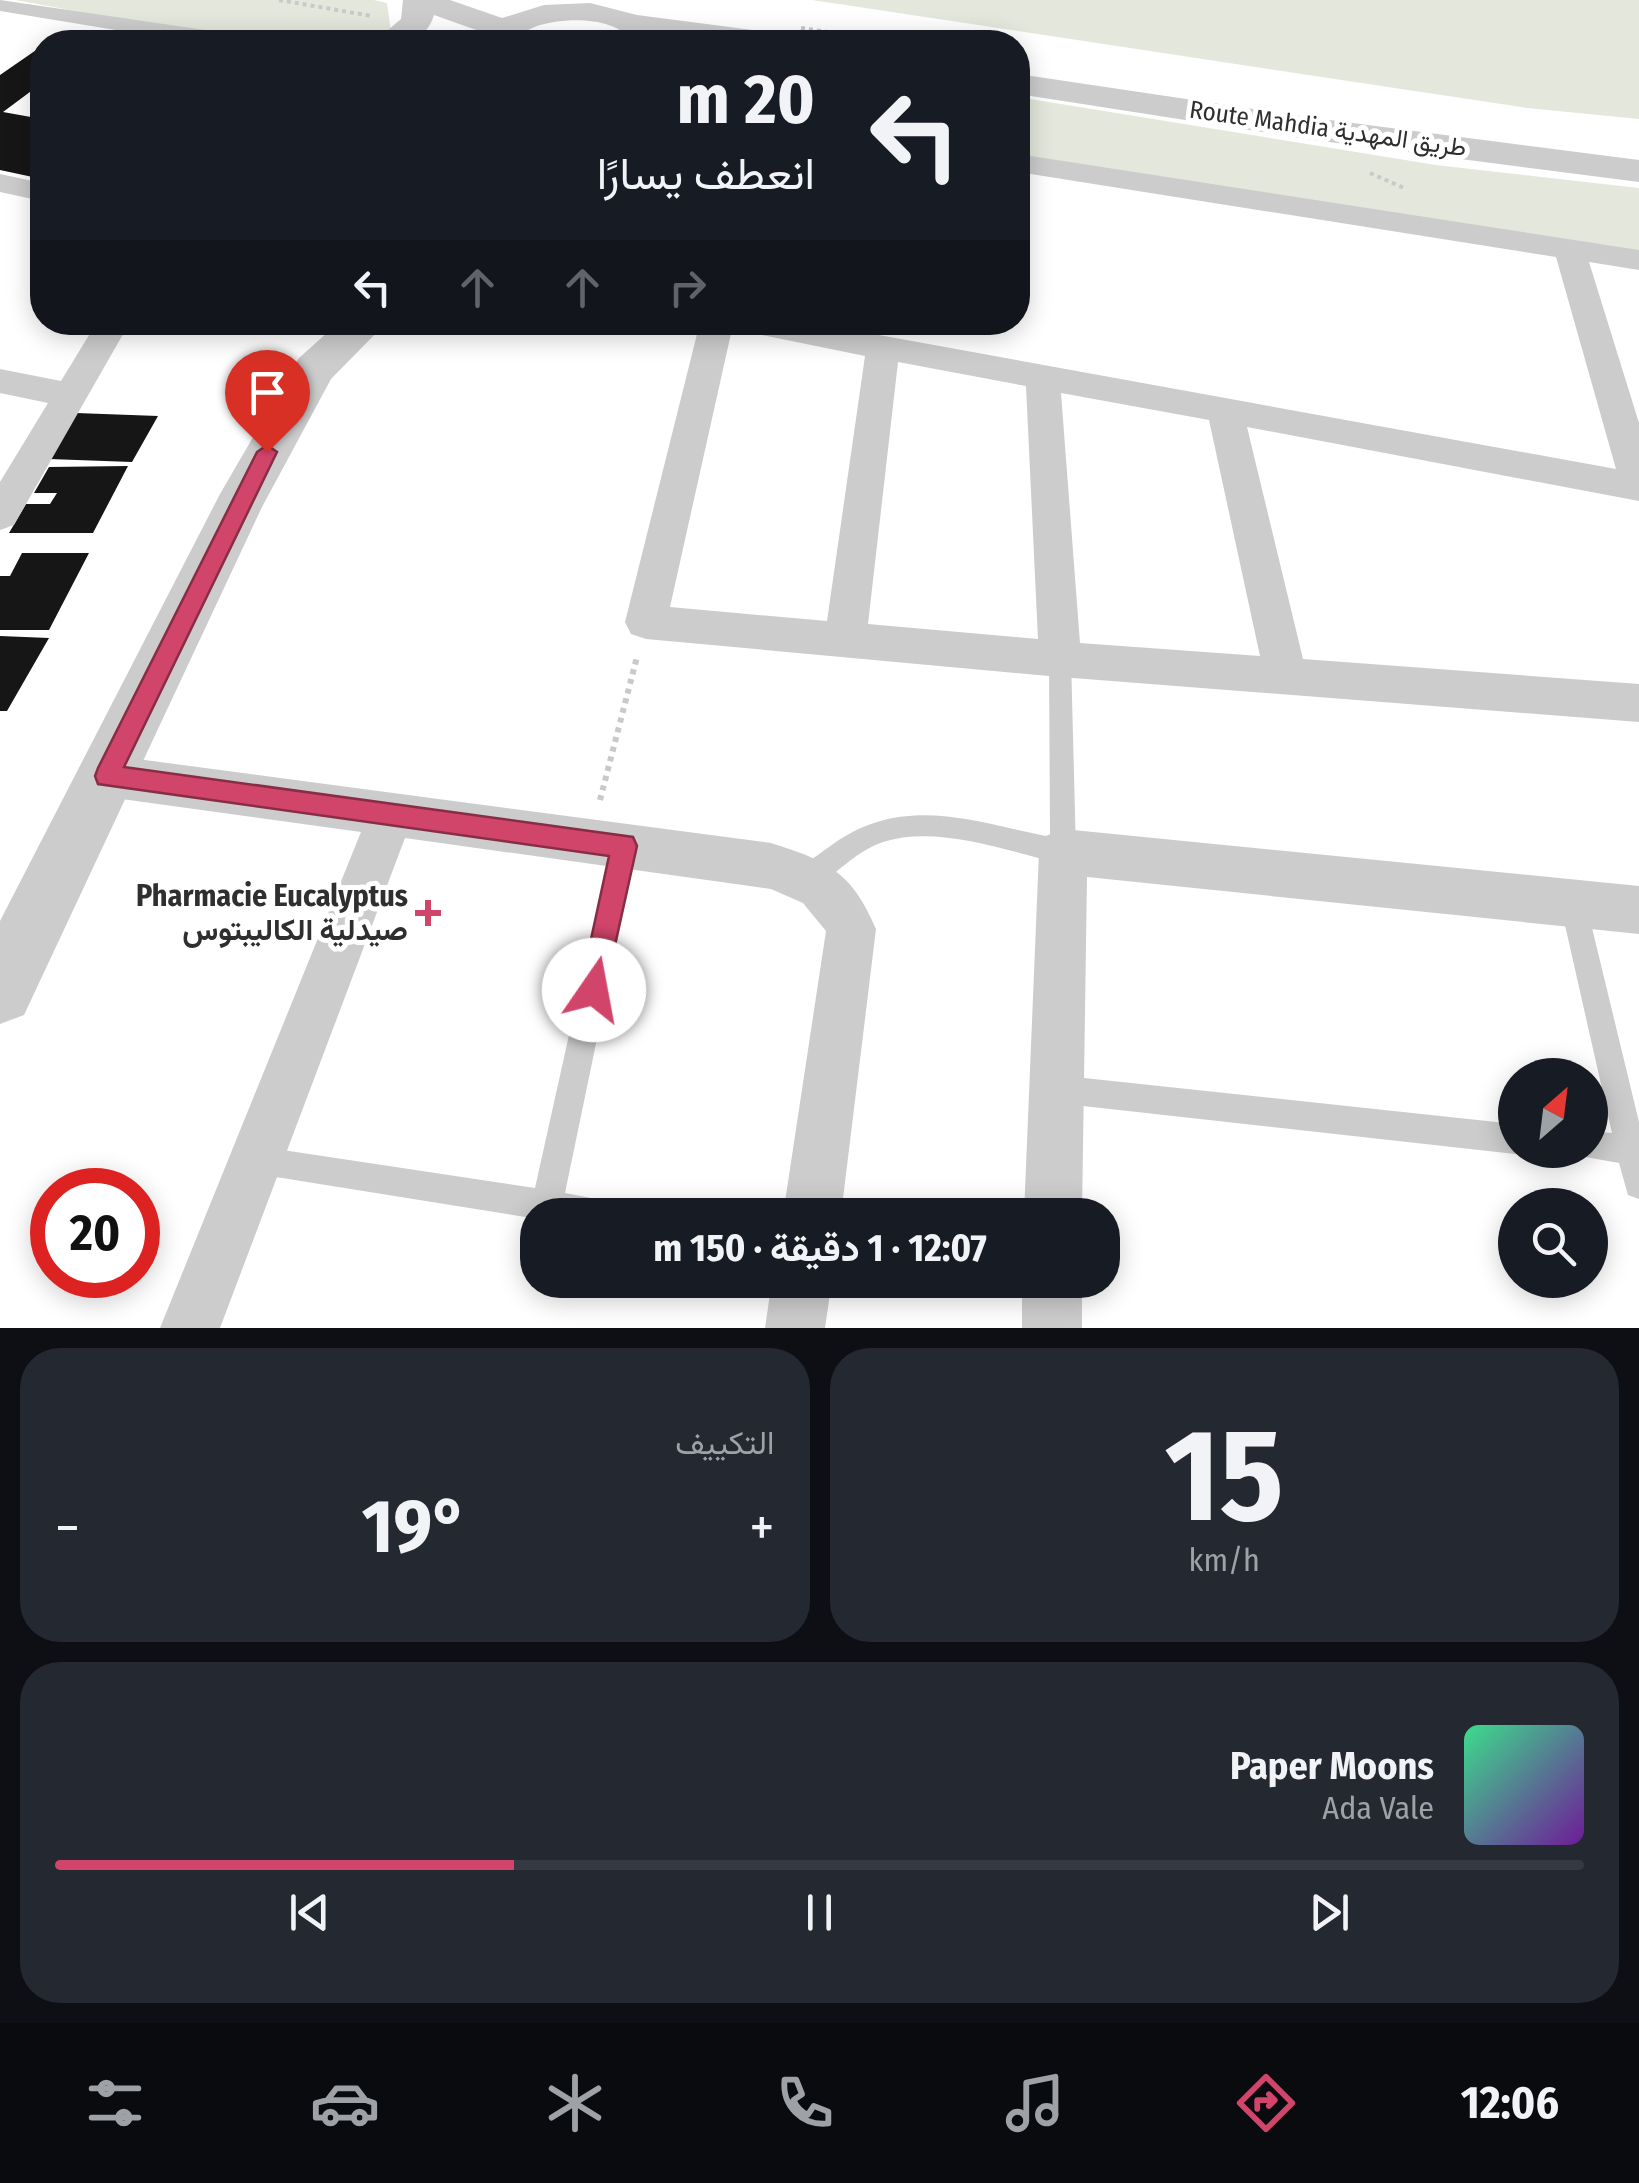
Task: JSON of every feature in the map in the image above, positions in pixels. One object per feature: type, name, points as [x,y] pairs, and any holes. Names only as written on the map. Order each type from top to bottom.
[{"type":"street","points":[[0,4],[159,30]]},
{"type":"street","points":[[400,30],[419,8],[498,23],[552,10],[602,10],[637,30]]},
{"type":"street","name":"Route Mahdia طريق المهدية","points":[[1030,86],[1314,129],[1639,171]]},
{"type":"street","points":[[1030,165],[1639,260]]},
{"type":"street","points":[[0,182],[30,189]]},
{"type":"street","points":[[814,335],[1639,485],[1569,248]]},
{"type":"street","points":[[0,516],[106,335]]},
{"type":"street","points":[[714,335],[646,622],[1060,660],[1639,703]]},
{"type":"street","points":[[0,991],[321,346]]},
{"type":"street","points":[[845,640],[883,348]]},
{"type":"street","points":[[1043,378],[1060,660]]},
{"type":"street","points":[[0,381],[68,396]]},
{"type":"street","points":[[1225,411],[1286,676]]},
{"type":"street","points":[[107,776],[771,866],[808,878],[837,898],[851,928],[814,1198]]},
{"type":"street","points":[[190,1328],[392,812]]},
{"type":"street","points":[[1053,1198],[1063,852],[1639,910]]},
{"type":"street","points":[[795,1328],[799,1298]]},
{"type":"street","points":[[1052,1298],[1052,1328]]},
{"type":"lane","points":[[808,878],[863,838],[904,826],[940,828],[1063,852],[1060,660]]},
{"type":"lane","points":[[548,1198],[607,843]]},
{"type":"lane","points":[[1574,903],[1639,1184]]},
{"type":"lane","points":[[1054,1089],[1498,1137]]},
{"type":"lane","points":[[1608,1148],[1634,1150]]},
{"type":"lane","points":[[256,1160],[520,1201]]},
{"type":"path","points":[[280,0],[419,8]]},
{"type":"path","points":[[1352,170],[1371,173],[1404,188]]},
{"type":"path","points":[[607,843],[646,622]]},
{"type":"shaded area","points":[[15,0],[374,0],[387,3],[391,30],[181,30]]},
{"type":"shaded area","points":[[812,0],[1639,0],[1639,119],[1527,108]]},
{"type":"shaded area","points":[[1030,99],[1436,165],[1639,188],[1639,256],[1030,161]]},
{"type":"building","points":[[30,54],[30,92],[3,112],[30,117],[30,176],[0,170],[0,75]]},
{"type":"building","points":[[76,413],[158,416],[132,462],[49,459]]},
{"type":"building","points":[[128,466],[93,533],[9,533],[26,504],[50,504],[57,493],[34,493],[49,467]]},
{"type":"building","points":[[22,553],[89,553],[49,630],[0,630],[0,576],[10,576]]},
{"type":"building","points":[[0,636],[49,638],[7,711],[0,711]]},
{"type":"place","name":"Pharmacie Eucalyptus صيدلية الكاليبتوس","points":[[428,913]]},
{"type":"route","points":[[267,452],[107,776],[624,846],[594,990]]}]
